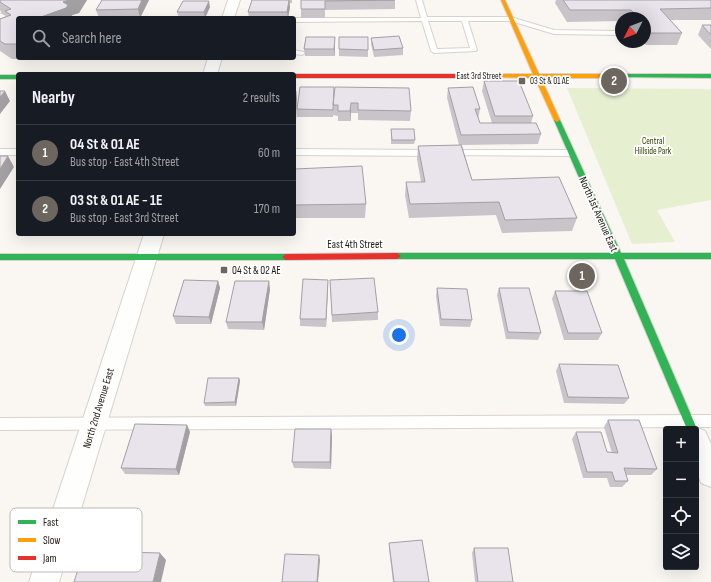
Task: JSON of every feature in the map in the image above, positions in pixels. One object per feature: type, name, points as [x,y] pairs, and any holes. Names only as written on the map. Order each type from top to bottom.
[{"type":"street","points":[[229,16],[234,0]]},
{"type":"street","name":"North 1st Avenue East","points":[[503,0],[618,256],[690,426]]},
{"type":"street","points":[[211,72],[214,60]]},
{"type":"street","name":"East 3rd Street","points":[[296,76],[711,75]]},
{"type":"street","points":[[0,77],[16,77]]},
{"type":"street","name":"North 2nd Avenue East","points":[[67,508],[153,236]]},
{"type":"street","name":"East 4th Street","points":[[0,257],[711,256]]},
{"type":"street","name":"North 1st Avenue East","points":[[699,446],[711,474]]},
{"type":"street","name":"North 2nd Avenue East","points":[[44,582],[47,572]]},
{"type":"lane","points":[[0,11],[14,7],[28,0]]},
{"type":"lane","points":[[419,0],[434,51],[474,50],[464,19]]},
{"type":"lane","points":[[296,20],[511,19],[554,32],[615,33]]},
{"type":"lane","points":[[296,52],[302,52]]},
{"type":"lane","points":[[0,152],[16,152]]},
{"type":"lane","points":[[296,152],[572,153]]},
{"type":"lane","points":[[699,427],[711,421]]},
{"type":"lane","points":[[0,424],[93,423],[663,430]]},
{"type":"green space","name":"Central Hillside Park","points":[[567,88],[711,89],[711,200],[657,210],[675,242],[632,244]]},
{"type":"building","points":[[0,0],[69,0],[63,2],[68,5],[66,8],[44,16],[16,16],[16,44],[5,44],[0,41],[0,19],[11,15],[5,11],[11,9],[0,2]]},
{"type":"building","points":[[102,0],[142,0],[138,9],[96,10]]},
{"type":"building","points":[[252,0],[289,0],[287,12],[248,12]]},
{"type":"building","points":[[301,0],[395,0],[325,1],[325,9],[301,9]]},
{"type":"building","points":[[563,0],[711,0],[711,8],[660,9],[682,33],[651,33],[651,12],[633,12],[631,10],[570,10]]},
{"type":"building","points":[[183,1],[209,1],[204,12],[177,12]]},
{"type":"building","points":[[702,25],[711,25],[711,35]]},
{"type":"building","points":[[399,36],[403,48],[374,50],[371,38]]},
{"type":"building","points":[[306,37],[335,37],[334,49],[304,49]]},
{"type":"building","points":[[339,37],[368,37],[368,50],[339,49]]},
{"type":"building","points":[[484,81],[519,81],[533,116],[495,116]]},
{"type":"building","points":[[300,87],[334,87],[333,110],[297,109]]},
{"type":"building","points":[[335,87],[409,88],[411,111],[358,110],[358,103],[351,103],[350,111],[338,111],[338,105],[333,105]]},
{"type":"building","points":[[473,87],[480,109],[475,109],[480,123],[536,123],[541,134],[461,135],[448,88]]},
{"type":"building","points":[[0,91],[5,91],[0,97]]},
{"type":"building","points":[[391,129],[414,129],[415,140],[392,140]]},
{"type":"building","points":[[461,145],[472,180],[559,177],[577,218],[505,220],[499,202],[410,204],[406,182],[425,182],[418,146]]},
{"type":"building","points":[[0,156],[8,156],[0,169]]},
{"type":"building","points":[[362,166],[366,204],[296,205],[296,169]]},
{"type":"building","points":[[374,278],[378,312],[332,315],[330,280]]},
{"type":"building","points":[[303,279],[328,280],[326,319],[300,319]]},
{"type":"building","points":[[184,280],[218,281],[209,317],[173,316]]},
{"type":"building","points":[[235,281],[269,281],[262,322],[226,322]]},
{"type":"building","points":[[437,288],[467,289],[472,320],[441,319]]},
{"type":"building","points":[[499,288],[529,288],[541,333],[508,332]]},
{"type":"building","points":[[555,291],[587,291],[602,333],[568,333]]},
{"type":"building","points":[[559,364],[618,365],[629,398],[568,397]]},
{"type":"building","points":[[208,378],[239,378],[235,402],[204,403]]},
{"type":"building","points":[[608,420],[639,420],[657,469],[624,468],[628,481],[615,481],[612,472],[587,472],[576,432],[601,432],[607,452],[618,453]]},
{"type":"building","points":[[135,424],[187,425],[176,469],[121,468]]},
{"type":"building","points":[[295,429],[331,429],[330,462],[292,462]]},
{"type":"building","points":[[422,540],[429,582],[394,582],[389,543]]},
{"type":"building","points":[[474,548],[508,548],[513,582],[478,582]]},
{"type":"building","points":[[142,553],[160,553],[153,582],[74,582],[77,572],[142,572]]},
{"type":"building","points":[[285,554],[319,555],[317,582],[282,582]]},
{"type":"traffic: fast","points":[[619,76],[711,76]]},
{"type":"traffic: fast","points":[[0,77],[16,77]]},
{"type":"traffic: fast","points":[[557,120],[618,256],[691,426]]},
{"type":"traffic: fast","points":[[397,256],[711,256]]},
{"type":"traffic: fast","points":[[0,257],[286,257]]},
{"type":"traffic: slow","points":[[503,0],[557,120]]},
{"type":"traffic: slow","points":[[477,76],[619,76]]},
{"type":"traffic: jam","points":[[296,76],[477,76]]},
{"type":"traffic: jam","points":[[286,257],[397,256]]},
{"type":"place","name":"03 St & 01 AE","points":[[522,81]]},
{"type":"place","name":"03 St & 01 AE - 1E","points":[[614,81]]},
{"type":"place","name":"04 St & 02 AE","points":[[224,270]]},
{"type":"place","name":"04 St & 01 AE","points":[[582,276]]}]
